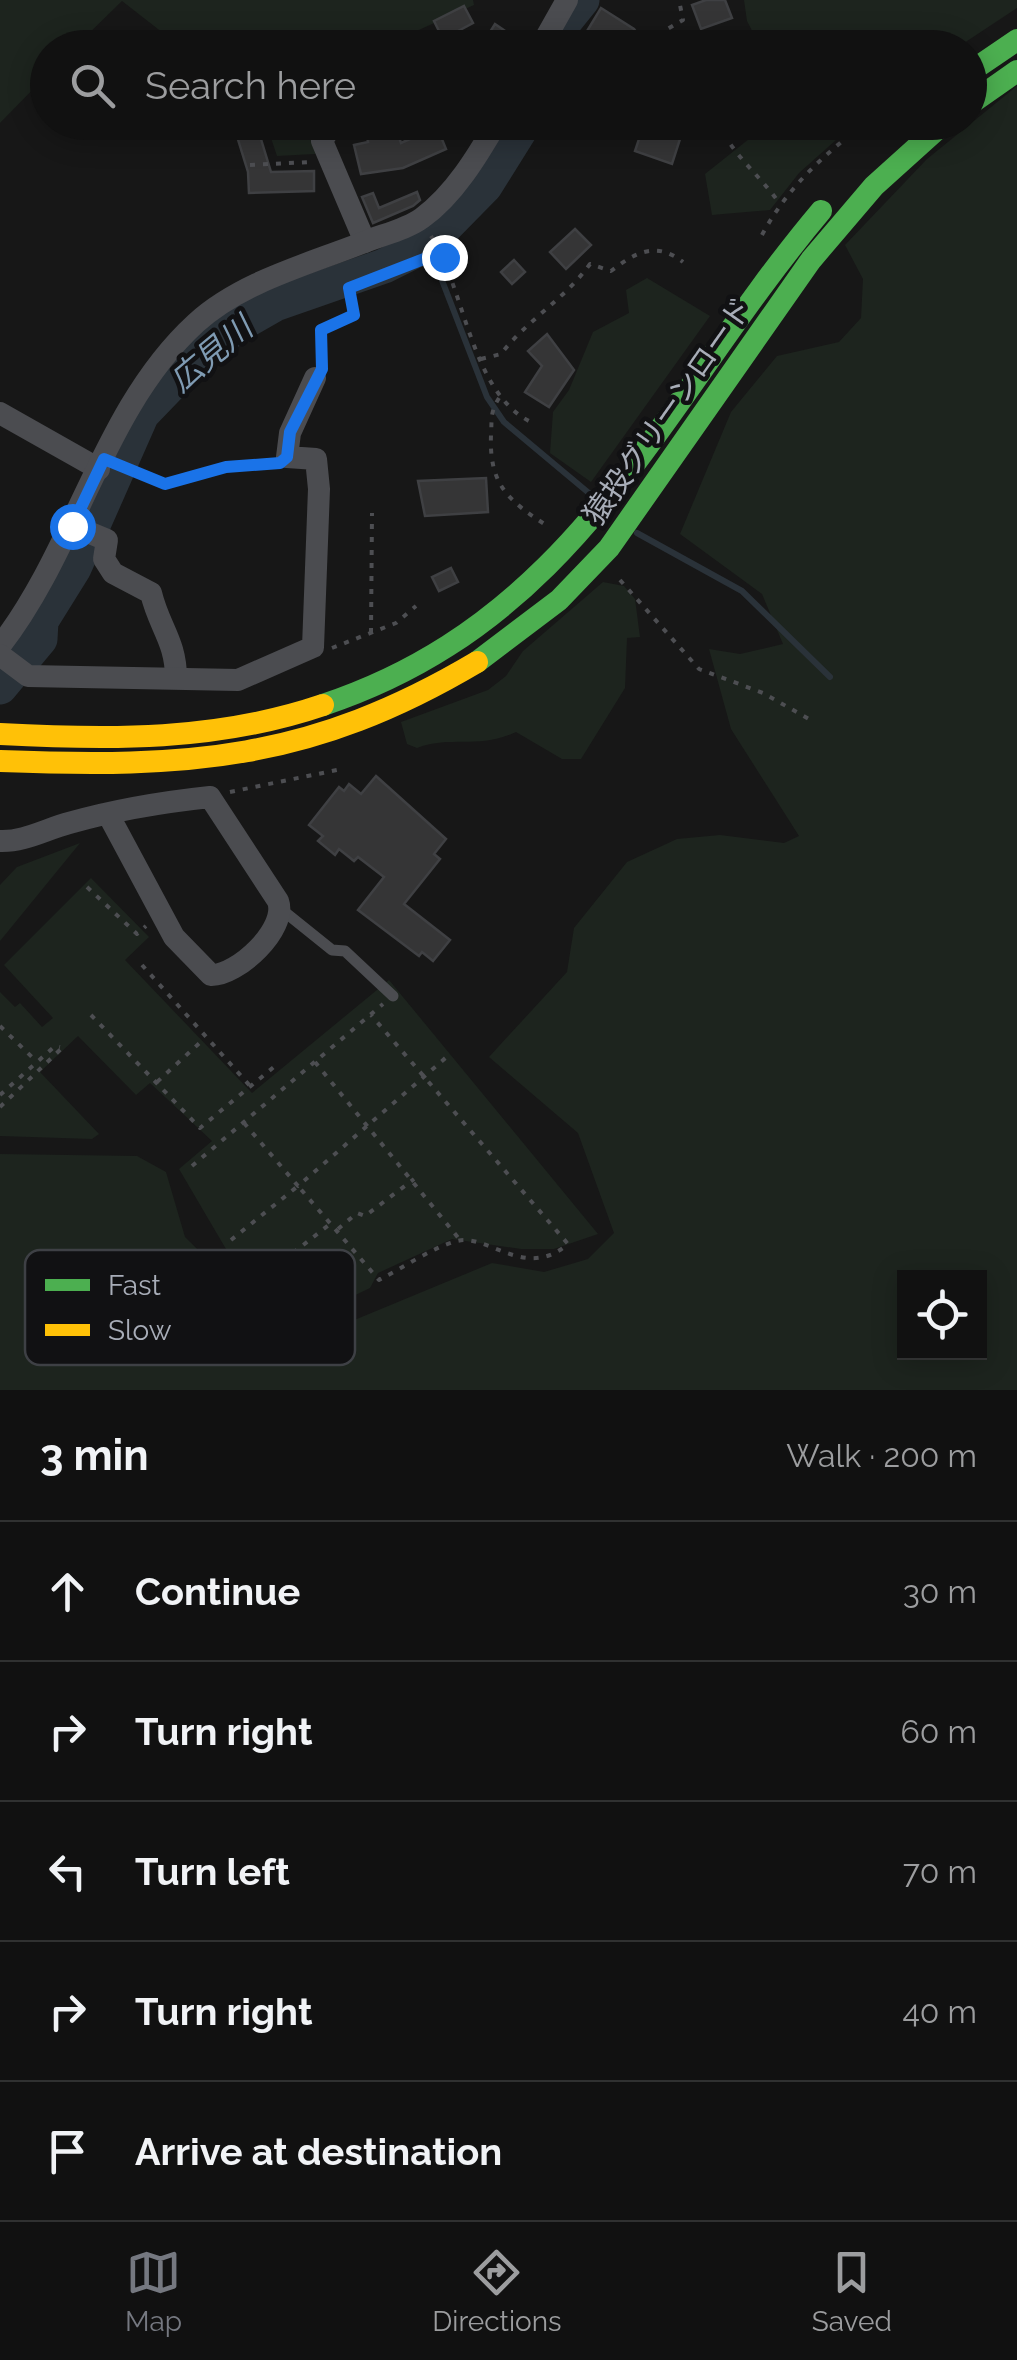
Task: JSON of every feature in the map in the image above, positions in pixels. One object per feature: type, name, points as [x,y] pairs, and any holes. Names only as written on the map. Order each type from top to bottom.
[{"type":"main road","points":[[987,60],[1017,40]]},
{"type":"main road","points":[[987,92],[1017,70]]},
{"type":"main road","name":"猿投グリーンロード","points":[[1,761],[138,764],[242,756],[372,716],[437,686],[493,650],[593,566],[642,509],[788,291],[858,204],[926,140]]},
{"type":"main road","name":"猿投グリーンロード","points":[[8,734],[164,737],[234,729],[359,692],[425,660],[531,585],[579,539],[619,490],[780,259],[836,193]]},
{"type":"street","points":[[550,30],[567,0]]},
{"type":"street","points":[[323,140],[327,159],[348,194],[364,242]]},
{"type":"street","points":[[0,646],[44,578],[152,373],[198,321],[251,287],[428,213],[463,174],[485,140]]},
{"type":"street","points":[[0,655],[22,674],[238,680],[313,647],[319,488],[316,458],[287,457],[290,432],[316,378]]},
{"type":"street","points":[[0,413],[102,464]]},
{"type":"street","points":[[72,525],[106,540],[104,559],[113,573],[151,594],[156,615],[173,642],[176,678]]},
{"type":"street","points":[[0,841],[12,842],[108,814],[210,796],[254,858],[281,909],[276,926],[222,976],[210,975],[195,963],[162,915],[108,814]]},
{"type":"lane","points":[[281,909],[332,950],[345,950],[394,996]]},
{"type":"path","points":[[666,30],[683,20],[679,0]]},
{"type":"path","points":[[726,140],[761,177],[780,204]]},
{"type":"path","points":[[758,243],[780,204],[804,174],[845,140]]},
{"type":"path","points":[[250,164],[327,159]]},
{"type":"path","points":[[438,246],[497,396],[534,423]]},
{"type":"path","points":[[481,358],[501,354],[512,338],[547,313],[590,264],[611,271],[648,248],[669,251],[682,262]]},
{"type":"path","points":[[316,378],[322,369],[321,330],[354,315],[349,288],[442,252]]},
{"type":"path","points":[[102,464],[165,484],[226,467],[280,463],[287,457]]},
{"type":"path","points":[[371,633],[372,513]]},
{"type":"path","points":[[313,647],[328,649],[371,633],[396,623],[416,606]]},
{"type":"path","points":[[210,796],[336,770]]},
{"type":"path","points":[[86,887],[137,934],[162,915]]},
{"type":"path","points":[[142,965],[251,1087]]},
{"type":"path","points":[[192,1166],[394,996]]},
{"type":"path","points":[[91,1015],[200,1128],[276,1066]]},
{"type":"path","points":[[355,1252],[379,1280],[460,1240],[537,1258],[554,1256],[568,1244],[371,1015]]},
{"type":"path","points":[[0,1026],[36,1062]]},
{"type":"path","points":[[157,1083],[205,1038]]},
{"type":"path","points":[[0,1095],[55,1046],[61,1048],[0,1107]]},
{"type":"path","points":[[231,1240],[450,1054]]},
{"type":"path","points":[[315,1062],[460,1240]]},
{"type":"path","points":[[244,1122],[353,1250]]},
{"type":"path","points":[[336,1230],[357,1212],[365,1216],[414,1179]]},
{"type":"path","points":[[297,1250],[330,1224]]},
{"type":"shaded area","points":[[0,0],[473,0],[474,5],[419,30],[159,30],[122,1],[92,30],[30,30],[30,92],[0,123]]},
{"type":"shaded area","points":[[744,0],[1017,0],[1017,8],[984,30],[752,30]]},
{"type":"shaded area","points":[[1017,86],[1017,1390],[0,1390],[0,1154],[137,1156],[166,1172],[185,1237],[198,1250],[25,1250],[25,1365],[355,1365],[355,1320],[492,1263],[544,1272],[588,1259],[614,1233],[578,1133],[489,1057],[567,972],[574,928],[627,862],[677,839],[720,835],[784,843],[799,836],[731,729],[709,649],[740,654],[783,644],[762,594],[680,534],[731,412],[777,356],[839,342],[861,318],[863,279],[845,245],[927,159],[950,140],[987,140],[987,110]]},
{"type":"shaded area","points":[[272,140],[318,140],[315,154],[277,156]]},
{"type":"shaded area","points":[[748,140],[836,140],[799,173],[770,210],[712,215],[705,174]]},
{"type":"shaded area","points":[[647,278],[710,316],[591,482],[550,453],[553,412],[569,390],[593,332],[629,313],[626,290]]},
{"type":"shaded area","points":[[603,582],[624,586],[635,599],[640,637],[627,638],[625,688],[581,759],[562,759],[516,732],[490,740],[417,748],[407,744],[401,722],[488,690],[506,676],[523,651]]},
{"type":"shaded area","points":[[80,843],[0,941],[0,885],[17,867]]},
{"type":"shaded area","points":[[91,878],[149,937],[125,960],[252,1093],[389,980],[598,1234],[554,1249],[521,1249],[452,1239],[378,1273],[370,1288],[355,1295],[355,1250],[227,1250],[179,1169],[212,1141],[150,1083],[136,1095],[78,1036],[40,1072],[99,1134],[92,1139],[0,1136],[0,992],[15,1007],[20,1003],[42,1027],[53,1018],[4,965]]},
{"type":"building","points":[[725,0],[732,18],[701,29],[692,5]]},
{"type":"building","points":[[464,6],[473,23],[460,30],[438,30],[434,21]]},
{"type":"building","points":[[601,8],[635,30],[588,30]]},
{"type":"building","points":[[238,140],[261,140],[271,172],[314,171],[314,191],[249,193],[248,172]]},
{"type":"building","points":[[442,140],[446,149],[403,168],[361,174],[354,145]]},
{"type":"building","points":[[639,140],[680,140],[672,164],[635,151]]},
{"type":"building","points":[[417,192],[420,200],[413,206],[373,223],[362,197],[373,193],[379,208]]},
{"type":"building","points":[[575,229],[591,245],[566,269],[550,252]]},
{"type":"building","points":[[514,260],[525,272],[512,284],[501,272]]},
{"type":"building","points":[[547,334],[574,370],[549,407],[525,392],[542,366],[528,351]]},
{"type":"building","points":[[486,478],[488,512],[425,516],[418,481]]},
{"type":"building","points":[[451,568],[458,582],[439,591],[432,577]]},
{"type":"building","points":[[376,776],[446,839],[434,854],[440,859],[404,904],[450,940],[433,961],[422,952],[419,956],[358,910],[384,877],[358,857],[354,861],[339,849],[335,855],[318,841],[323,836],[309,825],[339,787],[344,791],[349,784],[361,794]]},
{"type":"waterway","name":"広見川","points":[[560,30],[582,0]]},
{"type":"waterway","name":"広見川","points":[[0,687],[40,639],[41,621],[74,568],[142,414],[195,359],[235,327],[275,304],[384,266],[428,244],[485,186],[514,140]]},
{"type":"waterway","points":[[428,244],[487,397],[504,422],[596,499]]},
{"type":"waterway","points":[[637,533],[742,591],[830,677]]},
{"type":"traffic: fast","points":[[987,60],[1017,40]]},
{"type":"traffic: fast","points":[[987,92],[1017,71]]},
{"type":"traffic: fast","points":[[477,662],[559,600],[609,548],[811,260],[874,186],[925,140]]},
{"type":"traffic: fast","points":[[323,705],[412,667],[487,618],[551,561],[661,429],[821,211]]},
{"type":"traffic: slow","points":[[0,761],[131,762],[247,751],[303,739],[359,720],[477,662]]},
{"type":"traffic: slow","points":[[0,734],[123,737],[203,732],[323,705]]},
{"type":"route","points":[[72,526],[104,459],[165,484],[226,467],[280,463],[287,457],[290,432],[322,369],[321,330],[354,315],[349,288],[442,252],[444,257]]}]
